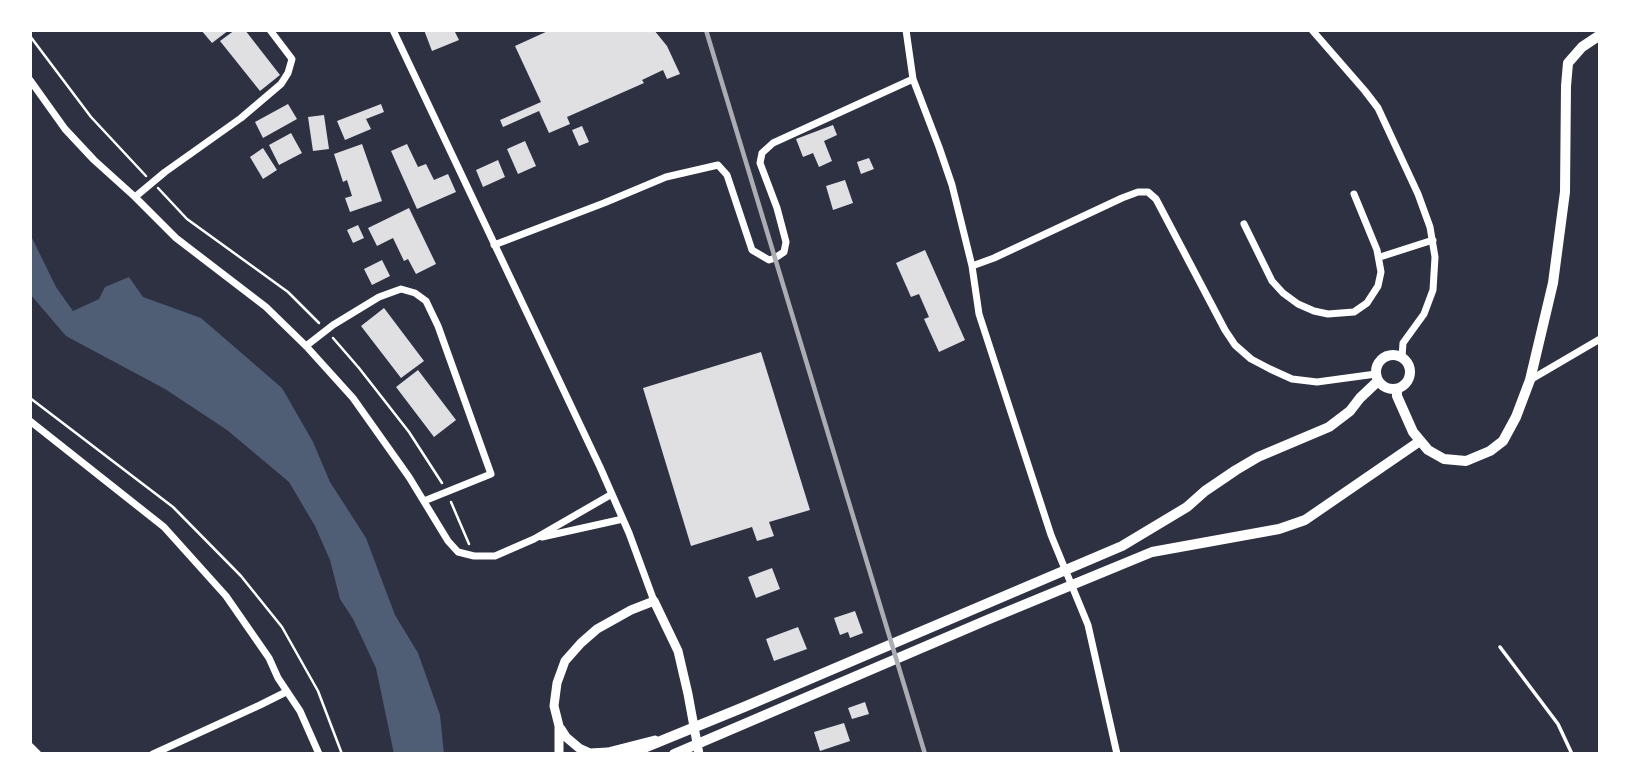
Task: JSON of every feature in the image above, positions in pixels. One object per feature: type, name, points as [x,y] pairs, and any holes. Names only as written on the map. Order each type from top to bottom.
[{"type":"main road","points":[[1397,389],[1397,396],[1413,432],[1428,450],[1444,459],[1466,461],[1490,451],[1503,441],[1516,417],[1530,380],[1553,283],[1565,192],[1568,63],[1582,47],[1600,35]]},
{"type":"main road","points":[[629,754],[1122,546],[1187,507],[1205,491],[1247,463],[1329,427],[1350,411],[1377,378],[1378,364],[1386,356],[1402,357],[1409,366],[1409,378],[1397,389],[1387,388],[1377,378]]},
{"type":"main road","points":[[674,754],[1152,552],[1279,529],[1305,520],[1420,441]]},
{"type":"street","points":[[135,197],[242,118],[281,84],[292,59],[270,30]]},
{"type":"street","points":[[393,30],[623,519],[654,601],[678,651],[699,754]]},
{"type":"street","points":[[906,30],[913,79],[948,173],[972,266],[979,314],[1051,535],[1088,625],[1117,754]]},
{"type":"street","points":[[1312,30],[1366,90],[1378,108],[1418,194],[1430,227],[1435,257],[1433,290],[1424,314],[1403,343],[1402,357]]},
{"type":"street","points":[[495,245],[666,177],[718,165],[727,175],[752,250],[769,260],[775,258],[784,252],[786,242],[760,163],[762,153],[773,144],[913,79]]},
{"type":"street","points":[[30,80],[65,129],[94,160],[176,237],[266,307],[306,346],[353,398],[458,552],[474,556],[495,556],[534,539],[612,494]]},
{"type":"street","points":[[972,266],[1122,198],[1138,192],[1148,192],[1156,199],[1225,330],[1235,345],[1251,359],[1292,379],[1318,382],[1377,378]]},
{"type":"street","points":[[1244,224],[1272,281],[1283,293],[1314,311],[1328,314],[1354,312],[1367,303],[1378,286],[1381,272],[1380,257],[1354,194]]},
{"type":"street","points":[[1380,257],[1433,240]]},
{"type":"street","points":[[306,346],[326,330],[379,297],[401,289],[415,293],[426,301],[438,326],[491,474],[424,501]]},
{"type":"street","points":[[1530,380],[1600,339]]},
{"type":"street","points":[[30,421],[164,527],[226,596],[269,658],[300,711],[319,754]]},
{"type":"street","points":[[534,539],[623,519]]},
{"type":"street","points":[[559,754],[563,738],[554,706],[557,683],[565,661],[597,629],[654,601]]},
{"type":"street","points":[[153,754],[286,691]]},
{"type":"street","points":[[563,738],[590,753],[608,752],[686,730]]},
{"type":"street","points":[[688,754],[717,736]]},
{"type":"street","points":[[30,746],[38,754]]},
{"type":"lane","points":[[1500,648],[1558,724],[1572,754]]},
{"type":"path","points":[[30,36],[91,117],[187,219],[288,292],[359,368],[409,432],[447,492],[468,542]]},
{"type":"water","points":[[30,234],[56,287],[73,311],[99,299],[105,287],[129,277],[143,297],[201,318],[282,388],[313,442],[330,482],[366,538],[395,615],[418,653],[440,715],[444,754],[394,754],[376,668],[353,619],[340,599],[330,560],[315,526],[289,482],[227,430],[165,389],[66,336],[30,294]]},
{"type":"building","points":[[201,30],[229,30],[212,43]]},
{"type":"building","points":[[235,30],[245,30],[280,75],[260,91],[220,41]]},
{"type":"building","points":[[424,30],[454,30],[459,40],[432,51]]},
{"type":"building","points":[[550,30],[654,30],[667,46],[680,74],[667,79],[663,70],[642,80],[644,83],[567,117],[570,124],[549,133],[539,111],[503,127],[500,120],[541,102],[515,46]]},
{"type":"building","points":[[288,104],[297,119],[263,138],[255,122]]},
{"type":"building","points":[[381,104],[384,112],[366,119],[371,129],[345,140],[337,121]]},
{"type":"building","points":[[324,115],[329,149],[313,151],[308,117]]},
{"type":"building","points":[[833,125],[837,135],[824,141],[832,161],[819,167],[813,153],[803,157],[796,139]]},
{"type":"building","points":[[582,126],[589,142],[579,146],[572,130]]},
{"type":"building","points":[[291,133],[302,153],[279,165],[269,145]]},
{"type":"building","points":[[525,141],[536,166],[518,174],[507,149]]},
{"type":"building","points":[[362,144],[382,201],[350,212],[345,198],[352,196],[347,180],[343,182],[334,154]]},
{"type":"building","points":[[407,144],[418,167],[426,164],[434,180],[448,174],[456,192],[417,209],[391,151]]},
{"type":"building","points":[[263,148],[277,170],[263,179],[250,157]]},
{"type":"building","points":[[869,158],[874,169],[861,174],[857,162]]},
{"type":"building","points":[[498,160],[505,177],[483,187],[476,170]]},
{"type":"building","points":[[845,180],[853,203],[833,210],[826,186]]},
{"type":"building","points":[[409,208],[436,264],[416,274],[408,259],[404,261],[393,238],[377,246],[368,228]]},
{"type":"building","points":[[358,225],[364,238],[353,243],[347,230]]},
{"type":"building","points":[[925,250],[965,340],[939,352],[924,319],[929,317],[919,294],[911,297],[896,263]]},
{"type":"building","points":[[382,260],[390,276],[372,285],[364,269]]},
{"type":"building","points":[[384,308],[424,361],[401,378],[361,326]]},
{"type":"building","points":[[761,352],[810,510],[769,522],[774,536],[757,541],[752,527],[691,546],[643,388]]},
{"type":"building","points":[[418,370],[456,420],[434,437],[396,387]]},
{"type":"building","points":[[772,568],[780,589],[756,598],[748,577]]},
{"type":"building","points":[[855,611],[863,633],[850,638],[848,632],[840,635],[834,618]]},
{"type":"building","points":[[798,627],[807,649],[774,661],[766,639]]},
{"type":"building","points":[[865,702],[869,714],[852,719],[848,708]]},
{"type":"building","points":[[844,723],[850,741],[820,751],[814,732]]},
{"type":"railway","points":[[706,30],[925,754]]}]
